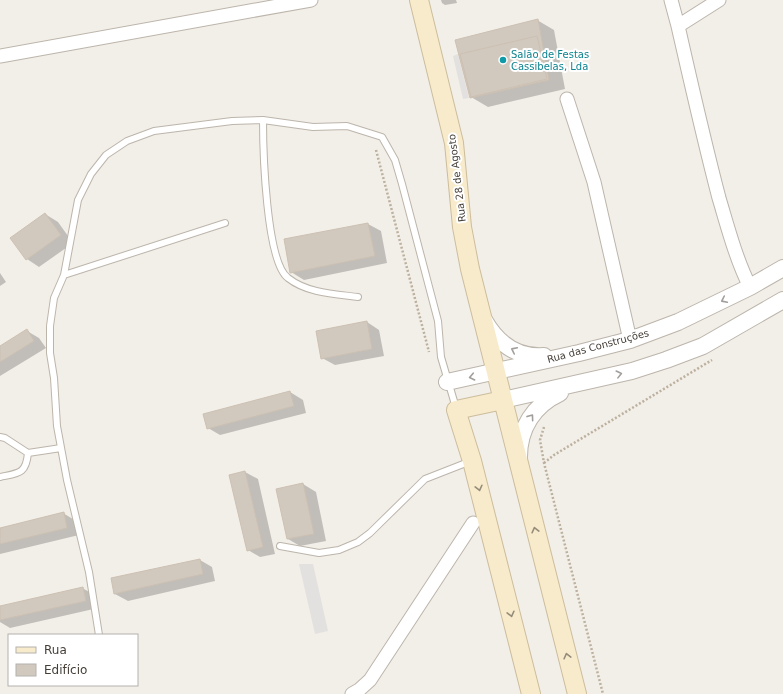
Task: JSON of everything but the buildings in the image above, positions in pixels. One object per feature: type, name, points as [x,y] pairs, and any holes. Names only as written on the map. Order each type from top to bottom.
[{"type":"main road","name":"Rua 28 de Agosto","points":[[419,0],[454,143],[462,227],[470,269],[577,694]]},
{"type":"main road","points":[[503,400],[456,410],[472,460],[531,694]]},
{"type":"street","points":[[0,56],[311,0]]},
{"type":"street","points":[[671,0],[710,163],[730,234],[743,272],[750,287]]},
{"type":"street","points":[[678,26],[719,0]]},
{"type":"street","points":[[567,99],[594,182],[630,340]]},
{"type":"street","name":"Rua das Construções","points":[[447,382],[579,353],[630,340],[678,322],[750,287],[783,268]]},
{"type":"street","points":[[503,400],[581,384],[632,371],[666,360],[703,346],[783,300]]},
{"type":"street","points":[[480,309],[489,328],[495,336],[508,348],[517,352],[536,357],[579,353]]},
{"type":"street","points":[[519,467],[521,437],[525,424],[542,403],[555,395],[581,384]]},
{"type":"street","points":[[352,694],[370,680],[472,523]]},
{"type":"lane","points":[[263,120],[269,220],[278,264],[286,277],[301,287],[327,293],[358,297]]},
{"type":"lane","points":[[99,634],[89,572],[67,480],[57,426],[54,378],[50,353],[50,326],[54,298],[64,275],[78,200],[91,174],[106,155],[127,141],[154,131],[232,121],[263,120],[313,127],[347,126],[382,137],[395,160],[402,184],[438,321],[441,357],[456,410]]},
{"type":"lane","points":[[64,275],[225,223]]},
{"type":"lane","points":[[0,437],[5,438],[28,453],[61,448]]},
{"type":"lane","points":[[0,477],[18,473],[23,469],[27,464],[28,453]]},
{"type":"lane","points":[[280,546],[319,553],[339,550],[358,542],[370,533],[425,479],[472,460]]},
{"type":"path","points":[[544,463],[554,455],[708,363],[693,367]]},
{"type":"path","points":[[546,421],[540,440],[544,463],[603,694]]},
{"type":"shaded area","points":[[458,54],[469,98],[463,99],[453,56]]},
{"type":"shaded area","points":[[299,564],[313,564],[328,631],[315,634]]},
{"type":"place","name":"Salão de Festas Cassibelas, Lda","points":[[503,60]]}]
